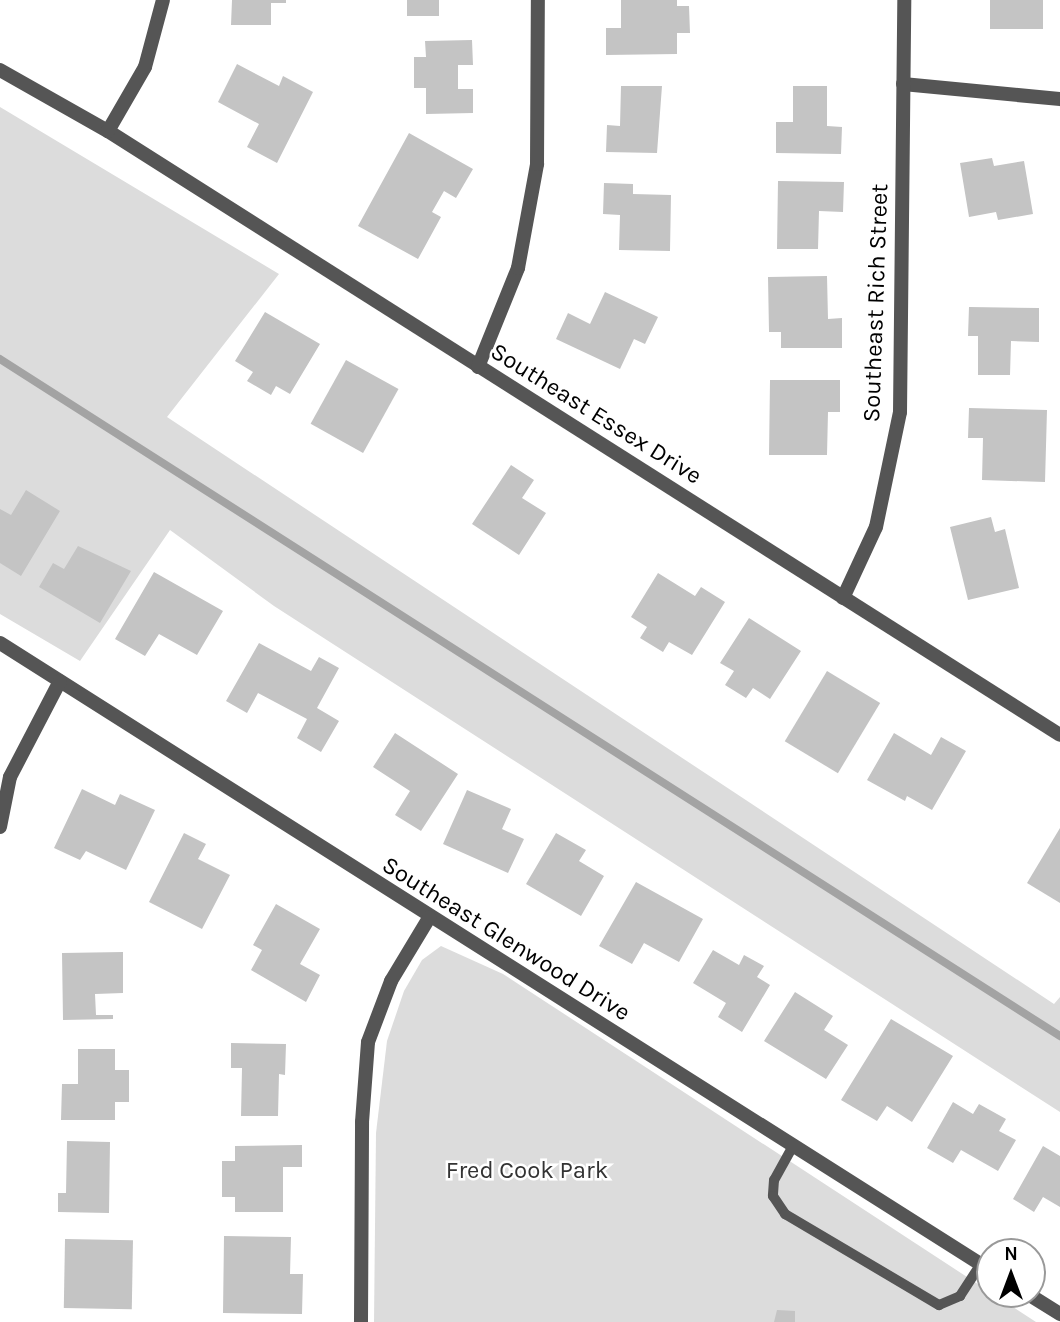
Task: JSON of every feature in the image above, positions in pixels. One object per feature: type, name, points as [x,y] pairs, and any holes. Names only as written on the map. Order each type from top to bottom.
[{"type":"street","points":[[108,131],[145,67],[163,0]]},
{"type":"street","points":[[478,367],[518,268],[537,164],[538,0]]},
{"type":"street","name":"Southeast Rich Street","points":[[843,598],[876,527],[900,412],[904,0]]},
{"type":"street","name":"Southeast Essex Drive","points":[[0,70],[108,131],[1060,735]]},
{"type":"street","points":[[903,84],[1060,99]]},
{"type":"street","name":"Southeast Glenwood Drive","points":[[0,643],[429,918],[976,1261]]},
{"type":"street","points":[[0,827],[10,777],[60,681]]},
{"type":"street","points":[[361,1322],[362,1122],[368,1042],[391,981],[429,918]]},
{"type":"lane","points":[[793,1146],[775,1180],[773,1196],[785,1214],[939,1306],[960,1296],[976,1278]]},
{"type":"green space","points":[[0,107],[279,274],[167,417],[1054,1004],[1060,997],[1060,1112],[274,606],[170,530],[80,661],[0,614]]},
{"type":"green space","name":"Fred Cook Park","points":[[441,946],[503,974],[976,1283],[976,1308],[1015,1308],[1036,1322],[374,1322],[376,1133],[387,1041],[404,991],[422,960]]},
{"type":"building","points":[[232,0],[286,0],[286,3],[271,3],[271,25],[231,25]]},
{"type":"building","points":[[407,0],[439,0],[439,16],[407,16]]},
{"type":"building","points":[[621,0],[677,0],[677,6],[689,6],[690,33],[677,33],[677,54],[606,55],[606,28],[621,28]]},
{"type":"building","points":[[990,0],[1043,0],[1043,29],[990,29]]},
{"type":"building","points":[[472,40],[473,65],[458,65],[458,89],[473,89],[473,113],[426,114],[426,88],[414,88],[414,57],[426,57],[425,41]]},
{"type":"building","points":[[237,64],[279,86],[283,76],[313,92],[277,163],[247,147],[259,124],[218,102]]},
{"type":"building","points":[[621,86],[662,86],[657,153],[606,152],[607,125],[620,126]]},
{"type":"building","points":[[793,86],[827,86],[827,126],[842,127],[841,154],[776,153],[776,122],[793,122]]},
{"type":"building","points":[[409,133],[473,169],[456,198],[444,191],[432,212],[441,217],[418,259],[358,226]]},
{"type":"building","points":[[992,158],[994,166],[1024,161],[1033,214],[998,220],[996,212],[969,217],[960,163]]},
{"type":"building","points":[[778,181],[844,182],[843,212],[819,211],[818,249],[777,249]]},
{"type":"building","points":[[604,183],[633,184],[633,194],[671,195],[670,251],[619,250],[620,215],[603,214]]},
{"type":"building","points":[[827,276],[828,319],[842,318],[842,348],[781,348],[781,332],[769,332],[768,277]]},
{"type":"building","points":[[605,292],[658,317],[645,344],[634,339],[620,369],[556,339],[568,313],[590,324]]},
{"type":"building","points":[[969,307],[1039,308],[1039,342],[1011,341],[1010,375],[978,375],[978,336],[968,336]]},
{"type":"building","points":[[265,312],[320,344],[290,394],[276,386],[271,395],[247,381],[253,372],[235,361]]},
{"type":"building","points":[[346,360],[398,389],[363,453],[311,424]]},
{"type":"building","points":[[770,380],[840,380],[840,412],[828,412],[827,455],[769,455]]},
{"type":"building","points":[[969,408],[1047,410],[1045,482],[982,480],[983,438],[968,438]]},
{"type":"building","points":[[511,465],[534,480],[522,498],[546,513],[519,555],[472,524]]},
{"type":"building","points":[[26,490],[60,511],[21,576],[0,563],[0,509],[11,515]]},
{"type":"building","points":[[991,517],[995,532],[1005,529],[1019,588],[968,600],[950,527]]},
{"type":"building","points":[[78,546],[131,571],[100,623],[39,587],[53,563],[64,569]]},
{"type":"building","points":[[154,572],[223,611],[197,655],[159,634],[145,656],[115,639]]},
{"type":"building","points":[[658,573],[695,596],[701,587],[725,602],[692,655],[669,642],[663,652],[640,638],[647,627],[631,617]]},
{"type":"building","points":[[749,618],[801,651],[770,699],[753,688],[746,698],[725,685],[734,671],[720,663]]},
{"type":"building","points":[[259,643],[311,671],[319,657],[339,668],[317,708],[339,721],[321,752],[297,738],[307,719],[258,693],[247,713],[226,701]]},
{"type":"building","points":[[827,671],[880,703],[838,773],[785,741]]},
{"type":"building","points":[[395,733],[458,774],[421,831],[395,815],[410,791],[373,767]]},
{"type":"building","points":[[894,733],[931,755],[941,737],[966,751],[932,810],[907,796],[905,801],[867,780]]},
{"type":"building","points":[[82,789],[115,805],[120,794],[155,810],[126,870],[86,851],[80,860],[54,848]]},
{"type":"building","points":[[467,790],[511,809],[502,829],[524,839],[508,873],[443,844]]},
{"type":"building","points":[[1060,828],[1060,903],[1027,883]]},
{"type":"building","points":[[184,833],[206,844],[198,859],[230,875],[202,929],[149,902]]},
{"type":"building","points":[[556,833],[586,850],[579,861],[604,876],[581,916],[526,884]]},
{"type":"building","points":[[636,882],[703,919],[679,962],[644,943],[632,964],[599,946]]},
{"type":"building","points":[[276,904],[320,929],[300,964],[320,975],[306,1002],[251,970],[262,950],[253,945]]},
{"type":"building","points":[[713,950],[739,965],[744,955],[764,966],[757,977],[770,985],[742,1032],[718,1017],[726,1003],[693,983]]},
{"type":"building","points":[[123,952],[123,993],[95,994],[96,1015],[113,1015],[113,1019],[63,1020],[62,953]]},
{"type":"building","points":[[795,992],[833,1016],[824,1030],[848,1045],[826,1079],[764,1041]]},
{"type":"building","points":[[891,1019],[953,1056],[912,1122],[887,1106],[877,1121],[841,1100]]},
{"type":"building","points":[[231,1043],[286,1044],[285,1075],[279,1074],[278,1116],[241,1116],[242,1068],[231,1068]]},
{"type":"building","points":[[78,1049],[115,1049],[115,1070],[129,1070],[129,1102],[115,1102],[115,1120],[61,1120],[62,1084],[78,1084]]},
{"type":"building","points":[[953,1102],[973,1114],[979,1104],[1006,1119],[999,1131],[1016,1140],[998,1171],[961,1150],[953,1163],[927,1148]]},
{"type":"building","points":[[67,1141],[110,1142],[109,1213],[58,1212],[58,1193],[66,1193]]},
{"type":"building","points":[[302,1145],[302,1167],[283,1167],[283,1212],[235,1212],[235,1197],[222,1197],[222,1161],[235,1161],[235,1146]]},
{"type":"building","points":[[1043,1146],[1060,1156],[1060,1207],[1043,1197],[1034,1212],[1013,1199]]},
{"type":"building","points":[[224,1236],[291,1237],[290,1274],[303,1274],[302,1314],[223,1313]]},
{"type":"building","points":[[65,1239],[133,1240],[132,1309],[64,1308]]},
{"type":"building","points":[[777,1310],[795,1311],[795,1322],[774,1322]]},
{"type":"waterway","points":[[0,359],[1060,1036]]}]
